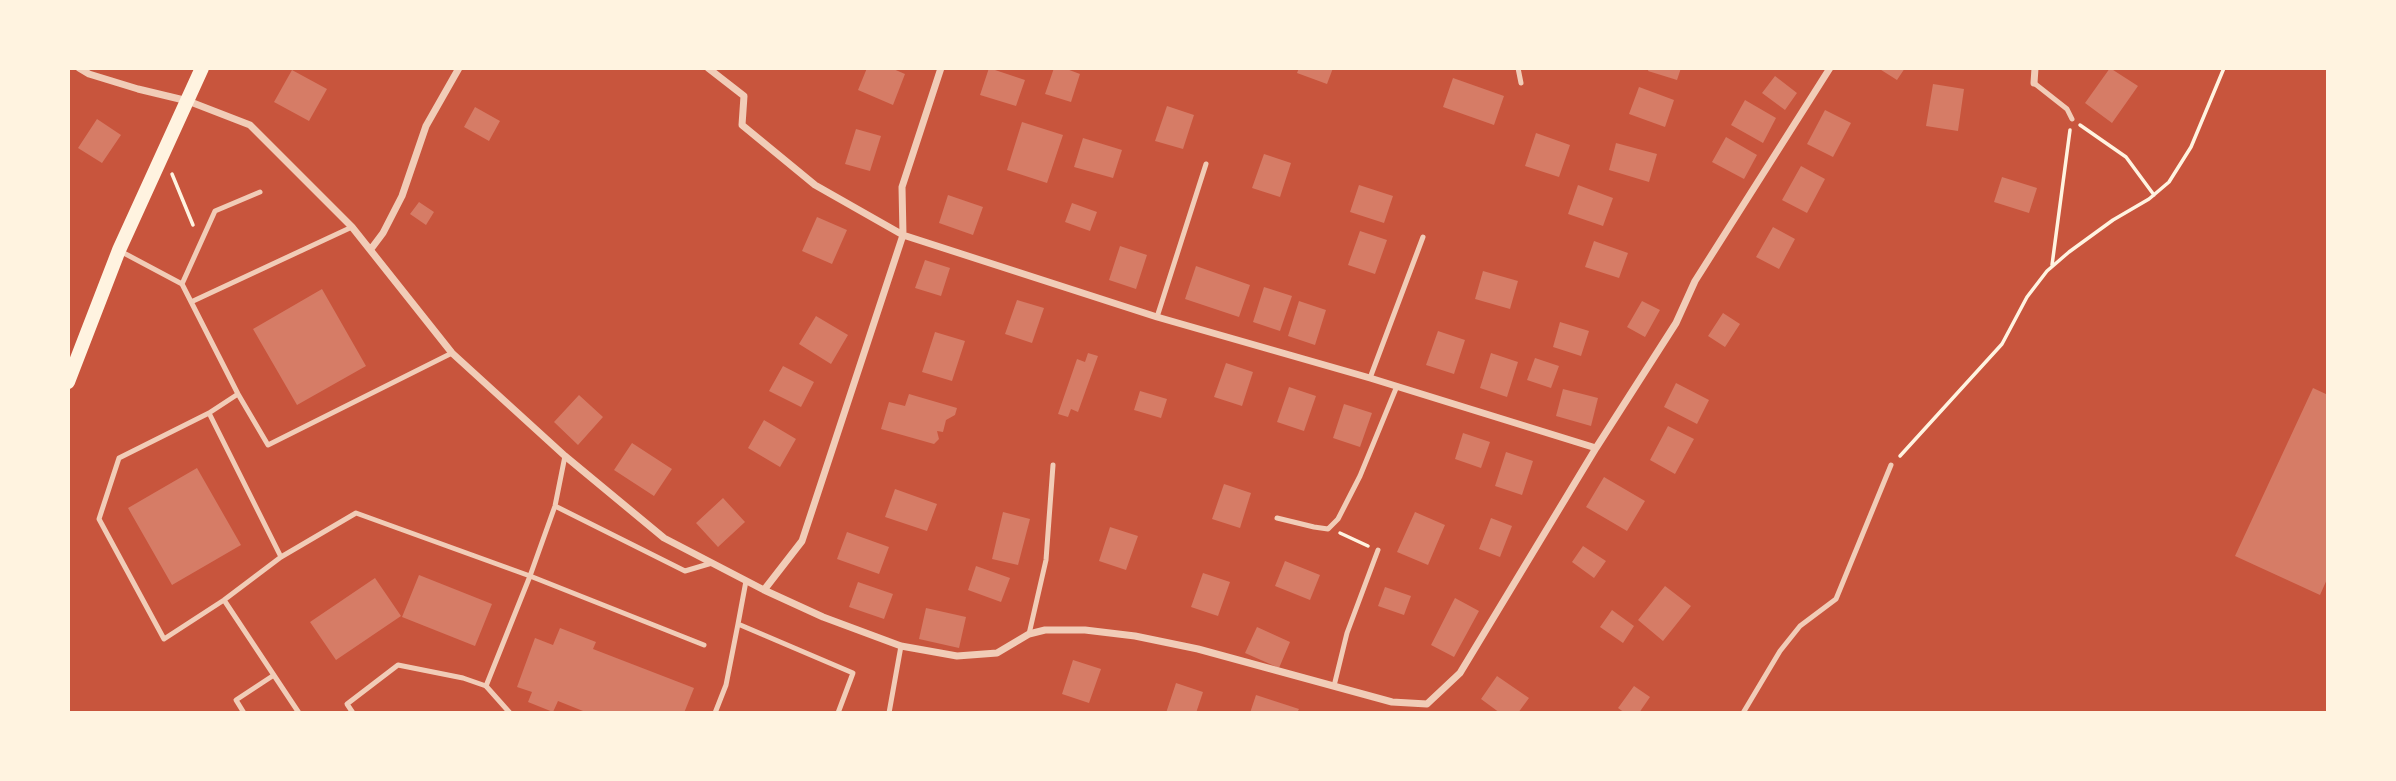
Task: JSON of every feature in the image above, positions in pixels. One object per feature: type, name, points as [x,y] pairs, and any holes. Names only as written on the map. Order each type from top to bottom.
[{"type":"main road","points":[[68,382],[119,250],[202,68]]},
{"type":"street","points":[[79,68],[138,89],[188,101],[250,125],[352,226],[452,353],[565,456],[664,538],[764,590],[823,617],[901,646],[957,656],[997,653],[1029,634],[1045,630],[1135,636],[1198,649],[1392,702],[1427,704],[1460,673],[1596,448],[1676,323],[1695,281],[1830,68]]},
{"type":"street","points":[[371,249],[383,233],[402,196],[426,126],[459,68]]},
{"type":"street","points":[[708,68],[744,96],[742,125],[815,185],[903,235],[1157,317],[1397,386],[1596,448]]},
{"type":"street","points":[[764,590],[802,541],[903,235],[902,187],[941,68]]},
{"type":"street","points":[[2035,68],[2035,83]]},
{"type":"lane","points":[[1518,68],[1521,82]]},
{"type":"lane","points":[[2035,83],[2067,109],[2072,119]]},
{"type":"lane","points":[[1157,317],[1206,164]]},
{"type":"lane","points":[[182,284],[215,211],[260,192]]},
{"type":"lane","points":[[191,302],[352,226]]},
{"type":"lane","points":[[1370,378],[1423,237]]},
{"type":"lane","points":[[119,250],[182,284],[238,394],[268,445],[452,353]]},
{"type":"lane","points":[[1277,518],[1328,528],[1338,519],[1360,476],[1397,386]]},
{"type":"lane","points":[[238,394],[209,413],[120,458],[99,519],[163,639],[224,600],[281,557],[356,513],[530,576],[704,645]]},
{"type":"lane","points":[[209,413],[281,557]]},
{"type":"lane","points":[[486,686],[555,506],[565,456]]},
{"type":"lane","points":[[1029,634],[1046,560],[1052,465]]},
{"type":"lane","points":[[1743,713],[1780,652],[1800,626],[1836,599],[1891,465]]},
{"type":"lane","points":[[555,506],[685,571],[712,563]]},
{"type":"lane","points":[[1334,686],[1347,634],[1378,550]]},
{"type":"lane","points":[[715,713],[726,685],[746,581]]},
{"type":"lane","points":[[224,600],[299,713]]},
{"type":"lane","points":[[738,624],[853,673],[838,713]]},
{"type":"lane","points":[[890,713],[901,646]]},
{"type":"lane","points":[[353,713],[347,704],[398,665],[463,678],[486,686],[510,713]]},
{"type":"lane","points":[[244,713],[236,700],[274,675]]},
{"type":"lane","points":[[1424,713],[1427,704]]},
{"type":"path","points":[[1891,465],[2002,344],[2027,297],[2052,267],[2113,220],[2154,195],[2169,182],[2192,147],[2224,68]]},
{"type":"path","points":[[2052,267],[2072,119],[2126,157],[2154,195]]},
{"type":"path","points":[[172,174],[201,243]]},
{"type":"path","points":[[1328,528],[1378,550]]},
{"type":"building","points":[[867,68],[891,68],[905,74],[893,105],[858,90]]},
{"type":"building","points":[[989,68],[1025,80],[1016,106],[980,95]]},
{"type":"building","points":[[1054,68],[1064,68],[1080,74],[1071,102],[1045,94]]},
{"type":"building","points":[[1299,68],[1333,68],[1327,84],[1297,73]]},
{"type":"building","points":[[1649,68],[1681,68],[1677,80],[1648,71]]},
{"type":"building","points":[[1878,68],[1905,68],[1897,80]]},
{"type":"building","points":[[2110,68],[2138,86],[2112,123],[2085,103]]},
{"type":"building","points":[[292,70],[327,89],[309,121],[274,102]]},
{"type":"building","points":[[1775,76],[1797,93],[1785,110],[1762,93]]},
{"type":"building","points":[[1453,78],[1504,96],[1494,125],[1443,107]]},
{"type":"building","points":[[1933,84],[1964,89],[1958,131],[1926,126]]},
{"type":"building","points":[[1639,87],[1674,100],[1665,127],[1629,114]]},
{"type":"building","points":[[1745,100],[1776,118],[1763,143],[1731,125]]},
{"type":"building","points":[[1167,106],[1194,115],[1183,149],[1155,141]]},
{"type":"building","points":[[475,107],[500,121],[489,141],[464,127]]},
{"type":"building","points":[[1825,110],[1851,123],[1833,157],[1807,144]]},
{"type":"building","points":[[97,119],[121,135],[102,163],[78,148]]},
{"type":"building","points":[[1022,122],[1063,135],[1047,183],[1007,170]]},
{"type":"building","points":[[856,129],[881,136],[870,171],[845,164]]},
{"type":"building","points":[[1536,133],[1570,145],[1559,177],[1525,166]]},
{"type":"building","points":[[1726,137],[1757,155],[1744,179],[1712,162]]},
{"type":"building","points":[[1083,138],[1122,150],[1113,178],[1074,167]]},
{"type":"building","points":[[1616,143],[1657,154],[1649,182],[1609,170]]},
{"type":"building","points":[[1264,154],[1291,163],[1280,197],[1252,188]]},
{"type":"building","points":[[1801,166],[1825,179],[1807,213],[1782,200]]},
{"type":"building","points":[[2002,177],[2037,188],[2029,213],[1994,202]]},
{"type":"building","points":[[1359,185],[1393,196],[1384,223],[1350,212]]},
{"type":"building","points":[[1578,185],[1613,198],[1603,226],[1568,214]]},
{"type":"building","points":[[948,195],[983,207],[973,235],[939,223]]},
{"type":"building","points":[[419,202],[434,212],[426,225],[410,214]]},
{"type":"building","points":[[1072,203],[1097,212],[1090,231],[1065,222]]},
{"type":"building","points":[[817,217],[847,230],[832,264],[802,251]]},
{"type":"building","points":[[1773,227],[1795,239],[1779,269],[1756,257]]},
{"type":"building","points":[[1360,231],[1387,240],[1375,274],[1348,265]]},
{"type":"building","points":[[1594,241],[1628,253],[1619,278],[1585,267]]},
{"type":"building","points":[[1120,246],[1147,255],[1136,289],[1109,280]]},
{"type":"building","points":[[925,260],[950,268],[941,296],[915,288]]},
{"type":"building","points":[[1196,266],[1250,285],[1239,317],[1185,299]]},
{"type":"building","points":[[1483,271],[1518,281],[1510,309],[1475,299]]},
{"type":"building","points":[[1264,287],[1292,296],[1280,331],[1253,322]]},
{"type":"building","points":[[322,289],[366,366],[297,405],[253,329]]},
{"type":"building","points":[[1017,300],[1044,308],[1032,343],[1005,334]]},
{"type":"building","points":[[1299,301],[1326,310],[1315,345],[1288,336]]},
{"type":"building","points":[[1642,301],[1660,310],[1645,337],[1627,327]]},
{"type":"building","points":[[1723,313],[1740,324],[1725,347],[1708,336]]},
{"type":"building","points":[[816,316],[848,335],[831,364],[799,344]]},
{"type":"building","points":[[1560,322],[1589,331],[1581,356],[1553,347]]},
{"type":"building","points":[[1438,331],[1465,340],[1454,374],[1426,365]]},
{"type":"building","points":[[935,332],[965,341],[952,381],[922,372]]},
{"type":"building","points":[[1088,353],[1098,356],[1078,412],[1071,409],[1068,417],[1058,414],[1077,359],[1085,362]]},
{"type":"building","points":[[1491,353],[1518,362],[1507,397],[1480,388]]},
{"type":"building","points":[[1535,358],[1559,366],[1551,388],[1527,380]]},
{"type":"building","points":[[1226,363],[1253,372],[1242,406],[1214,397]]},
{"type":"building","points":[[783,366],[814,382],[801,407],[769,391]]},
{"type":"building","points":[[1676,383],[1709,400],[1697,424],[1664,407]]},
{"type":"building","points":[[1289,387],[1316,396],[1304,431],[1277,422]]},
{"type":"building","points":[[2313,388],[2328,395],[2328,577],[2320,595],[2235,556]]},
{"type":"building","points":[[1563,389],[1598,398],[1591,426],[1556,416]]},
{"type":"building","points":[[1140,391],[1167,399],[1161,418],[1134,410]]},
{"type":"building","points":[[909,394],[957,408],[955,415],[946,420],[943,432],[937,431],[939,439],[934,444],[881,429],[889,402],[905,406]]},
{"type":"building","points":[[579,395],[603,417],[578,445],[554,422]]},
{"type":"building","points":[[1344,404],[1372,413],[1360,447],[1333,438]]},
{"type":"building","points":[[764,420],[796,439],[780,467],[748,448]]},
{"type":"building","points":[[1668,426],[1694,439],[1675,474],[1650,460]]},
{"type":"building","points":[[1463,433],[1490,442],[1481,468],[1455,459]]},
{"type":"building","points":[[632,443],[672,469],[654,496],[614,470]]},
{"type":"building","points":[[1506,452],[1533,461],[1522,495],[1495,486]]},
{"type":"building","points":[[197,468],[241,545],[172,585],[128,508]]},
{"type":"building","points":[[1604,477],[1645,501],[1627,531],[1586,507]]},
{"type":"building","points":[[1224,484],[1251,493],[1240,528],[1212,519]]},
{"type":"building","points":[[895,489],[937,504],[927,531],[885,517]]},
{"type":"building","points":[[723,498],[745,522],[718,547],[696,523]]},
{"type":"building","points":[[1003,512],[1030,519],[1018,565],[992,559]]},
{"type":"building","points":[[1415,512],[1445,525],[1428,565],[1397,552]]},
{"type":"building","points":[[1491,518],[1512,526],[1500,557],[1479,549]]},
{"type":"building","points":[[1110,527],[1138,536],[1126,570],[1099,561]]},
{"type":"building","points":[[847,532],[889,547],[879,574],[837,559]]},
{"type":"building","points":[[1583,546],[1606,561],[1594,578],[1572,562]]},
{"type":"building","points":[[1285,561],[1320,575],[1310,600],[1275,586]]},
{"type":"building","points":[[976,566],[1010,578],[1001,602],[968,590]]},
{"type":"building","points":[[1203,573],[1230,582],[1218,616],[1191,607]]},
{"type":"building","points":[[419,575],[492,604],[475,646],[402,617]]},
{"type":"building","points":[[375,578],[401,616],[336,660],[310,622]]},
{"type":"building","points":[[858,582],[893,594],[884,619],[849,607]]},
{"type":"building","points":[[1665,586],[1691,606],[1663,641],[1638,620]]},
{"type":"building","points":[[1385,587],[1411,596],[1404,615],[1378,606]]},
{"type":"building","points":[[1455,598],[1479,611],[1454,657],[1431,645]]},
{"type":"building","points":[[926,608],[966,617],[959,648],[919,639]]},
{"type":"building","points":[[1612,610],[1634,626],[1623,643],[1600,627]]},
{"type":"building","points":[[1257,627],[1290,642],[1279,668],[1245,653]]},
{"type":"building","points":[[560,628],[596,642],[593,649],[694,688],[684,713],[588,713],[558,701],[553,712],[528,702],[532,692],[517,687],[535,638],[553,645]]},
{"type":"building","points":[[1073,660],[1101,669],[1089,703],[1062,694]]},
{"type":"building","points":[[1497,676],[1529,698],[1518,713],[1500,713],[1481,699]]},
{"type":"building","points":[[1176,683],[1203,692],[1196,713],[1166,713]]},
{"type":"building","points":[[1634,686],[1650,697],[1639,713],[1625,713],[1618,708]]},
{"type":"building","points":[[1256,695],[1299,709],[1297,713],[1250,713]]}]
